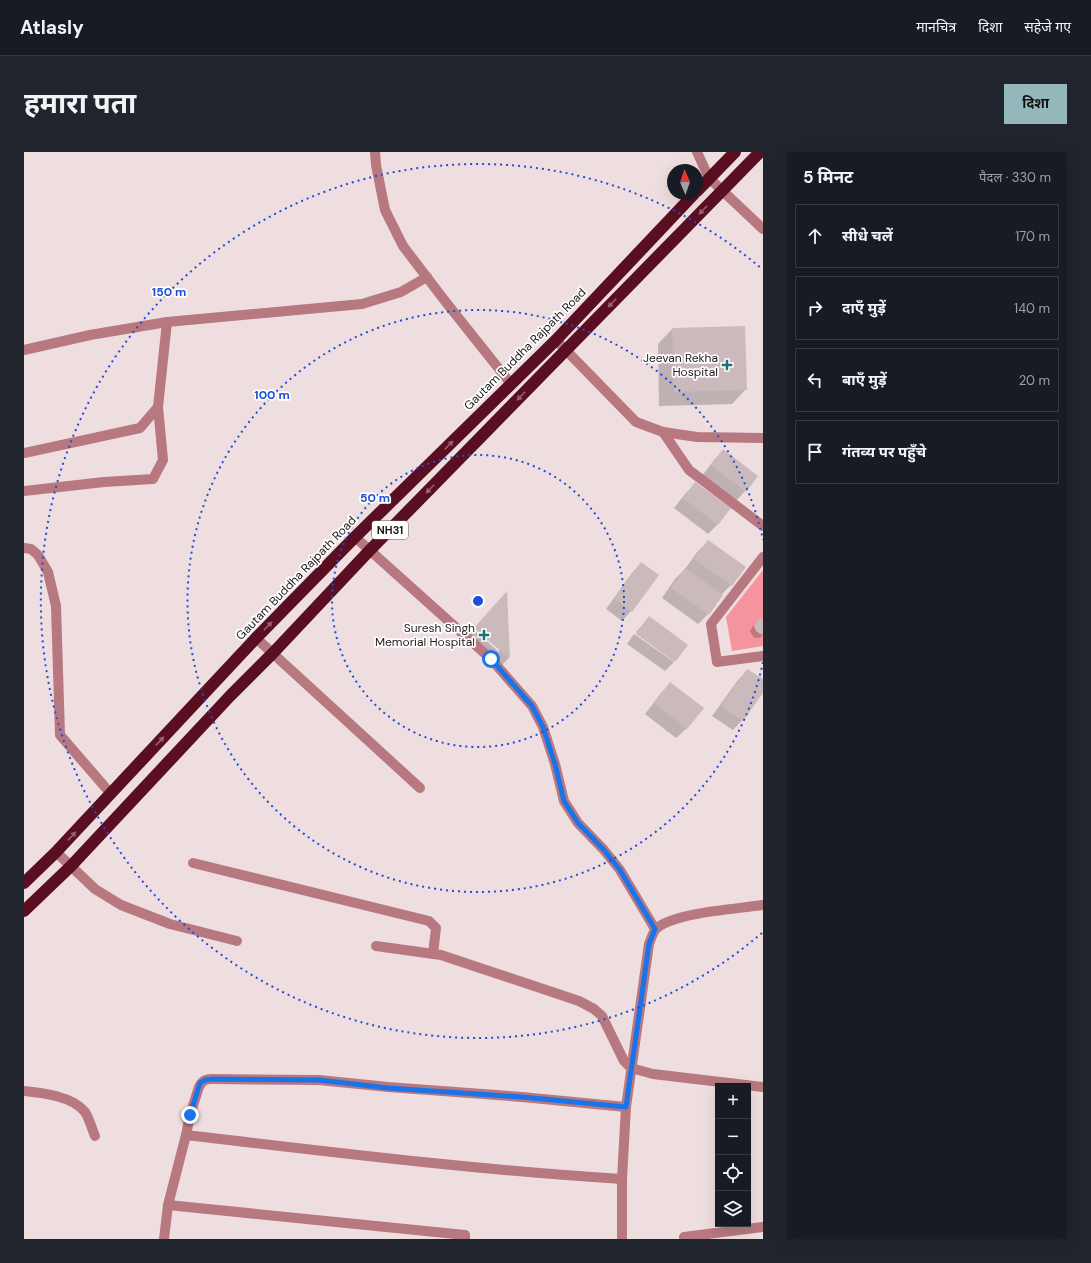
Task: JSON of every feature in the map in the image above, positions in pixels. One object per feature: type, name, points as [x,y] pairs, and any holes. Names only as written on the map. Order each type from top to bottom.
[{"type":"highway","points":[[703,184],[735,152]]},
{"type":"highway","name":"NH31","points":[[24,911],[71,866],[230,696],[273,654],[370,550],[760,152]]},
{"type":"highway","name":"Gautam Buddha Rajpath Road","points":[[24,883],[56,852],[111,794],[256,638],[355,537],[556,340],[688,200]]},
{"type":"street","points":[[375,152],[376,165],[385,210],[403,246],[511,384]]},
{"type":"street","points":[[696,152],[709,178],[763,229]]},
{"type":"street","points":[[24,350],[90,335],[167,322],[362,304],[401,292],[427,277]]},
{"type":"street","points":[[24,491],[104,482],[153,479],[164,460],[158,407],[167,322]]},
{"type":"street","points":[[556,340],[636,422],[664,432],[697,437],[763,438]]},
{"type":"street","points":[[24,453],[140,428],[158,407]]},
{"type":"street","points":[[664,432],[689,470],[763,526]]},
{"type":"street","points":[[355,537],[491,659],[532,706],[543,727],[555,764],[564,801],[578,823],[604,850],[620,870],[655,929]]},
{"type":"street","points":[[24,548],[31,549],[35,552],[48,572],[56,606],[60,735],[111,794]]},
{"type":"street","points":[[763,557],[711,624],[717,662],[763,656]]},
{"type":"street","points":[[256,638],[420,788]]},
{"type":"street","points":[[56,852],[95,889],[121,905],[170,924],[238,941]]},
{"type":"street","points":[[193,863],[429,921],[436,928],[433,954]]},
{"type":"street","points":[[622,1239],[622,1179],[626,1107],[649,944],[655,929],[667,922],[699,914],[763,905]]},
{"type":"street","points":[[376,946],[441,955],[579,1001],[594,1009],[602,1016],[624,1061],[631,1068],[653,1074],[763,1087]]},
{"type":"street","points":[[164,1239],[168,1205],[190,1115],[199,1087],[203,1081],[208,1079],[319,1080],[388,1088],[522,1097],[626,1107]]},
{"type":"street","points":[[24,1091],[48,1094],[72,1102],[85,1113],[95,1136]]},
{"type":"street","points":[[186,1135],[337,1153],[550,1174],[622,1179]]},
{"type":"street","points":[[168,1205],[465,1235],[465,1239]]},
{"type":"street","points":[[684,1237],[763,1227]]},
{"type":"shaded area","points":[[763,570],[763,646],[732,651],[726,617]]},
{"type":"building","points":[[745,326],[747,390],[674,392],[672,328]]},
{"type":"building","points":[[723,449],[758,476],[746,492],[711,465]]},
{"type":"building","points":[[695,482],[731,508],[718,525],[683,498]]},
{"type":"building","points":[[708,540],[746,567],[732,586],[694,559]]},
{"type":"building","points":[[641,562],[659,575],[632,612],[614,599]]},
{"type":"building","points":[[685,568],[723,595],[709,615],[671,588]]},
{"type":"building","points":[[507,591],[510,659],[474,628]]},
{"type":"building","points":[[649,616],[688,645],[675,662],[636,634]]},
{"type":"building","points":[[763,618],[763,634],[760,634],[756,631],[754,626],[758,620]]},
{"type":"building","points":[[747,669],[763,679],[763,693],[743,721],[721,706]]},
{"type":"building","points":[[670,682],[704,708],[687,729],[654,703]]},
{"type":"place","name":"Jeevan Rekha Hospital","points":[[727,365]]},
{"type":"place","name":"Suresh Singh Memorial Hospital","points":[[484,635]]},
{"type":"route","points":[[190,1115],[200,1083],[208,1079],[319,1080],[388,1088],[522,1097],[626,1107],[649,944],[655,929],[620,870],[604,850],[578,823],[564,801],[555,764],[543,727],[532,706],[491,659]]}]
